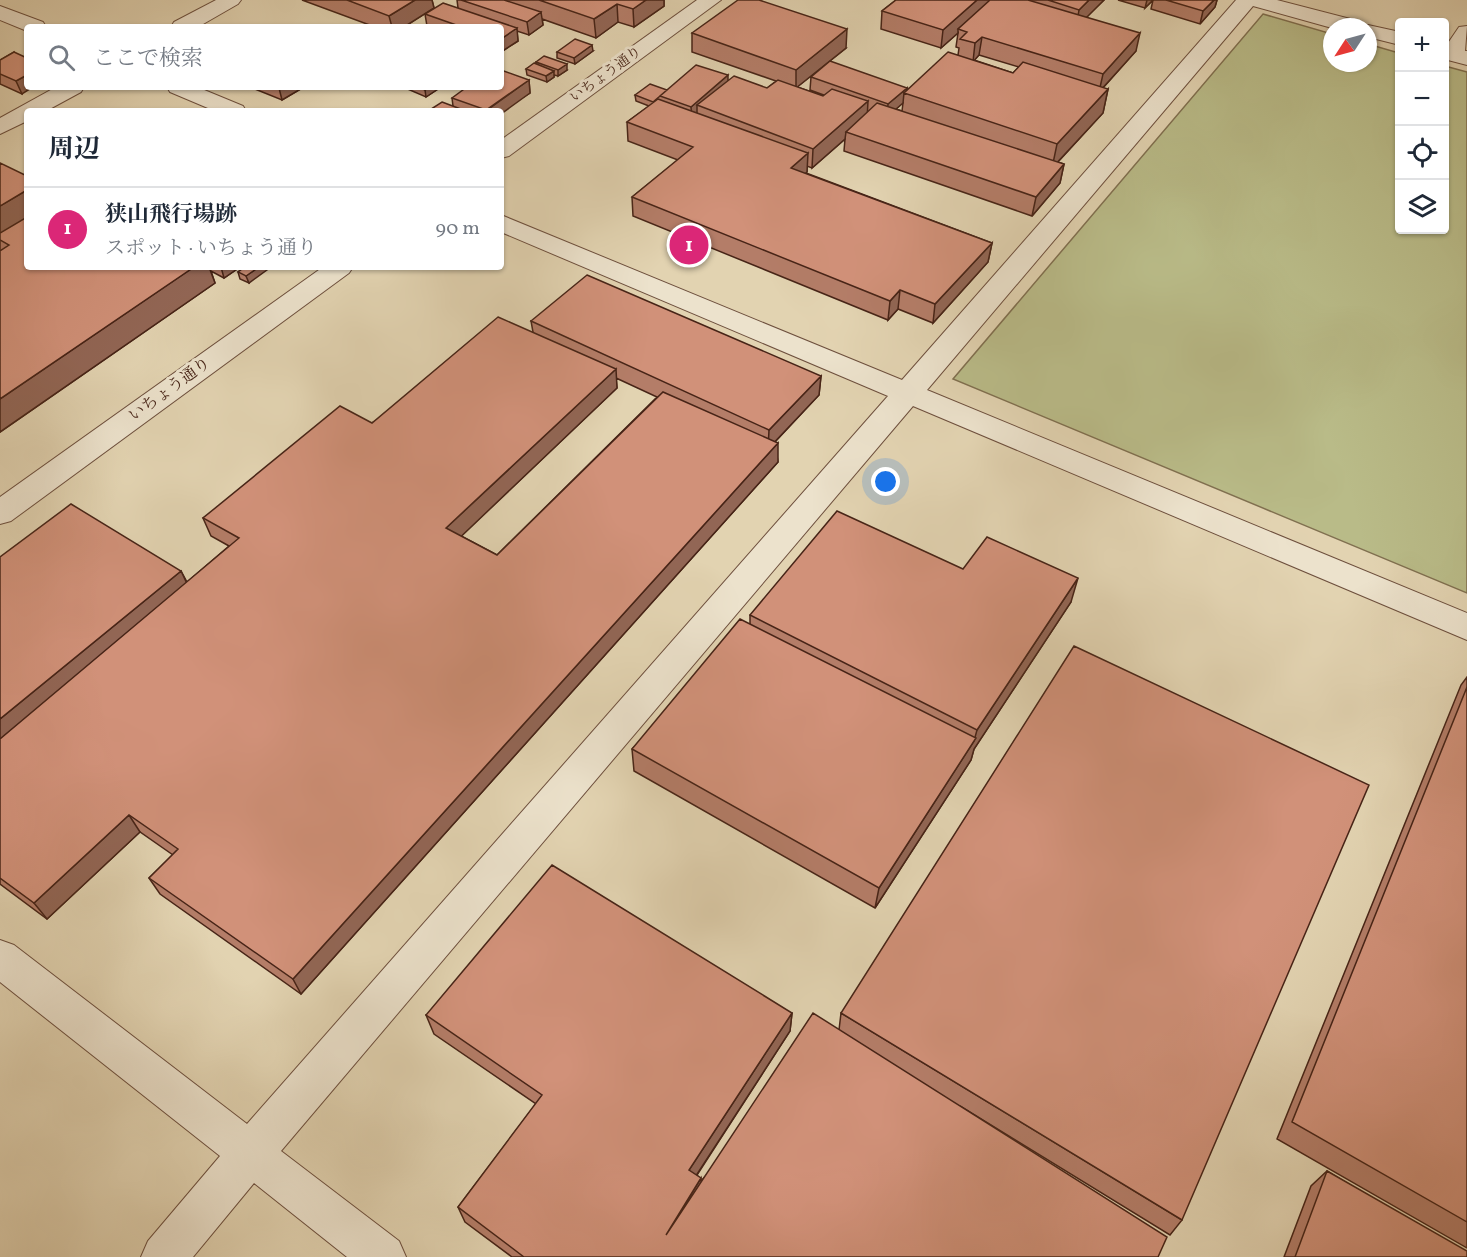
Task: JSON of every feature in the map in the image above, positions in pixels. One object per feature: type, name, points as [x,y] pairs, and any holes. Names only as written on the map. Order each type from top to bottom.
[{"type":"street","points":[[187,24],[231,0]]},
{"type":"street","name":"いちょう通り","points":[[504,149],[711,0]]},
{"type":"street","points":[[164,1257],[250,1154],[1247,0]]},
{"type":"street","points":[[1253,0],[1323,19]]},
{"type":"street","points":[[0,12],[28,24]]},
{"type":"street","points":[[1455,54],[1467,32]]},
{"type":"street","points":[[1377,33],[1395,38]]},
{"type":"street","points":[[35,108],[68,90]]},
{"type":"street","points":[[185,90],[228,108]]},
{"type":"street","points":[[0,127],[24,114]]},
{"type":"street","points":[[504,224],[1467,627]]},
{"type":"street","name":"いちょう通り","points":[[0,513],[336,270]]},
{"type":"street","points":[[0,958],[383,1257]]},
{"type":"green space","points":[[1263,14],[1323,31],[1323,72],[1377,72],[1377,47],[1395,52],[1395,234],[1449,234],[1449,67],[1467,72],[1467,593],[953,379]]},
{"type":"building","points":[[347,0],[415,0],[389,16]]},
{"type":"building","points":[[461,0],[504,0],[541,12],[527,22]]},
{"type":"building","points":[[539,0],[646,0],[633,9],[617,4],[594,19]]},
{"type":"building","points":[[738,0],[759,0],[847,29],[796,70],[692,33]]},
{"type":"building","points":[[896,0],[977,0],[943,30],[882,11]]},
{"type":"building","points":[[990,0],[1028,0],[1140,33],[1103,74],[982,37],[975,43],[960,39],[967,32],[958,29]]},
{"type":"building","points":[[1048,0],[1089,0],[1079,10]]},
{"type":"building","points":[[1166,0],[1214,0],[1203,11]]},
{"type":"building","points":[[443,3],[517,28],[504,37],[504,24],[453,24],[425,14]]},
{"type":"building","points":[[575,39],[592,45],[574,58],[557,52]]},
{"type":"building","points":[[14,52],[24,57],[24,77],[16,81],[0,74],[0,60]]},
{"type":"building","points":[[948,52],[1013,73],[1023,62],[1108,89],[1057,144],[904,93]]},
{"type":"building","points":[[544,56],[567,64],[558,70],[536,62]]},
{"type":"building","points":[[830,61],[907,88],[888,104],[811,77]]},
{"type":"building","points":[[534,63],[554,71],[546,76],[526,69]]},
{"type":"building","points":[[696,65],[728,75],[691,107],[660,96]]},
{"type":"building","points":[[504,71],[529,80],[489,108],[480,108],[452,98],[463,90],[504,90]]},
{"type":"building","points":[[734,76],[767,88],[778,80],[823,96],[832,89],[868,101],[813,149],[697,105]]},
{"type":"building","points":[[650,84],[667,90],[653,102],[635,95]]},
{"type":"building","points":[[658,99],[808,153],[791,168],[992,243],[935,304],[900,290],[890,301],[632,197],[693,147],[627,122]]},
{"type":"building","points":[[442,102],[458,108],[433,108]]},
{"type":"building","points":[[877,103],[1064,164],[1036,197],[846,132]]},
{"type":"building","points":[[0,163],[24,175],[24,192],[0,206]]},
{"type":"building","points":[[24,219],[24,270],[190,270],[0,399],[0,251],[9,245],[0,240],[0,233]]},
{"type":"building","points":[[241,270],[255,270],[246,276],[238,272]]},
{"type":"building","points":[[587,275],[821,376],[769,430],[531,321]]},
{"type":"building","points":[[498,317],[616,369],[446,528],[497,555],[663,392],[778,443],[293,979],[149,878],[178,849],[129,815],[34,903],[0,878],[0,739],[239,538],[203,518],[340,406],[372,423]]},
{"type":"building","points":[[71,504],[181,571],[0,719],[0,557]]},
{"type":"building","points":[[837,511],[963,569],[987,537],[1078,578],[977,730],[750,615]]},
{"type":"building","points":[[740,619],[976,738],[879,888],[632,749]]},
{"type":"building","points":[[1074,646],[1369,785],[1182,1220],[841,1013]]},
{"type":"building","points":[[1467,687],[1467,1222],[1292,1122]]},
{"type":"building","points":[[552,865],[792,1013],[689,1170],[701,1178],[666,1235],[813,1013],[1167,1237],[1158,1257],[524,1257],[458,1207],[542,1095],[426,1015]]},
{"type":"building","points":[[1327,1171],[1467,1251],[1467,1257],[1295,1257]]},
{"type":"place","name":"狭山飛行場跡","points":[[689,245]]}]
